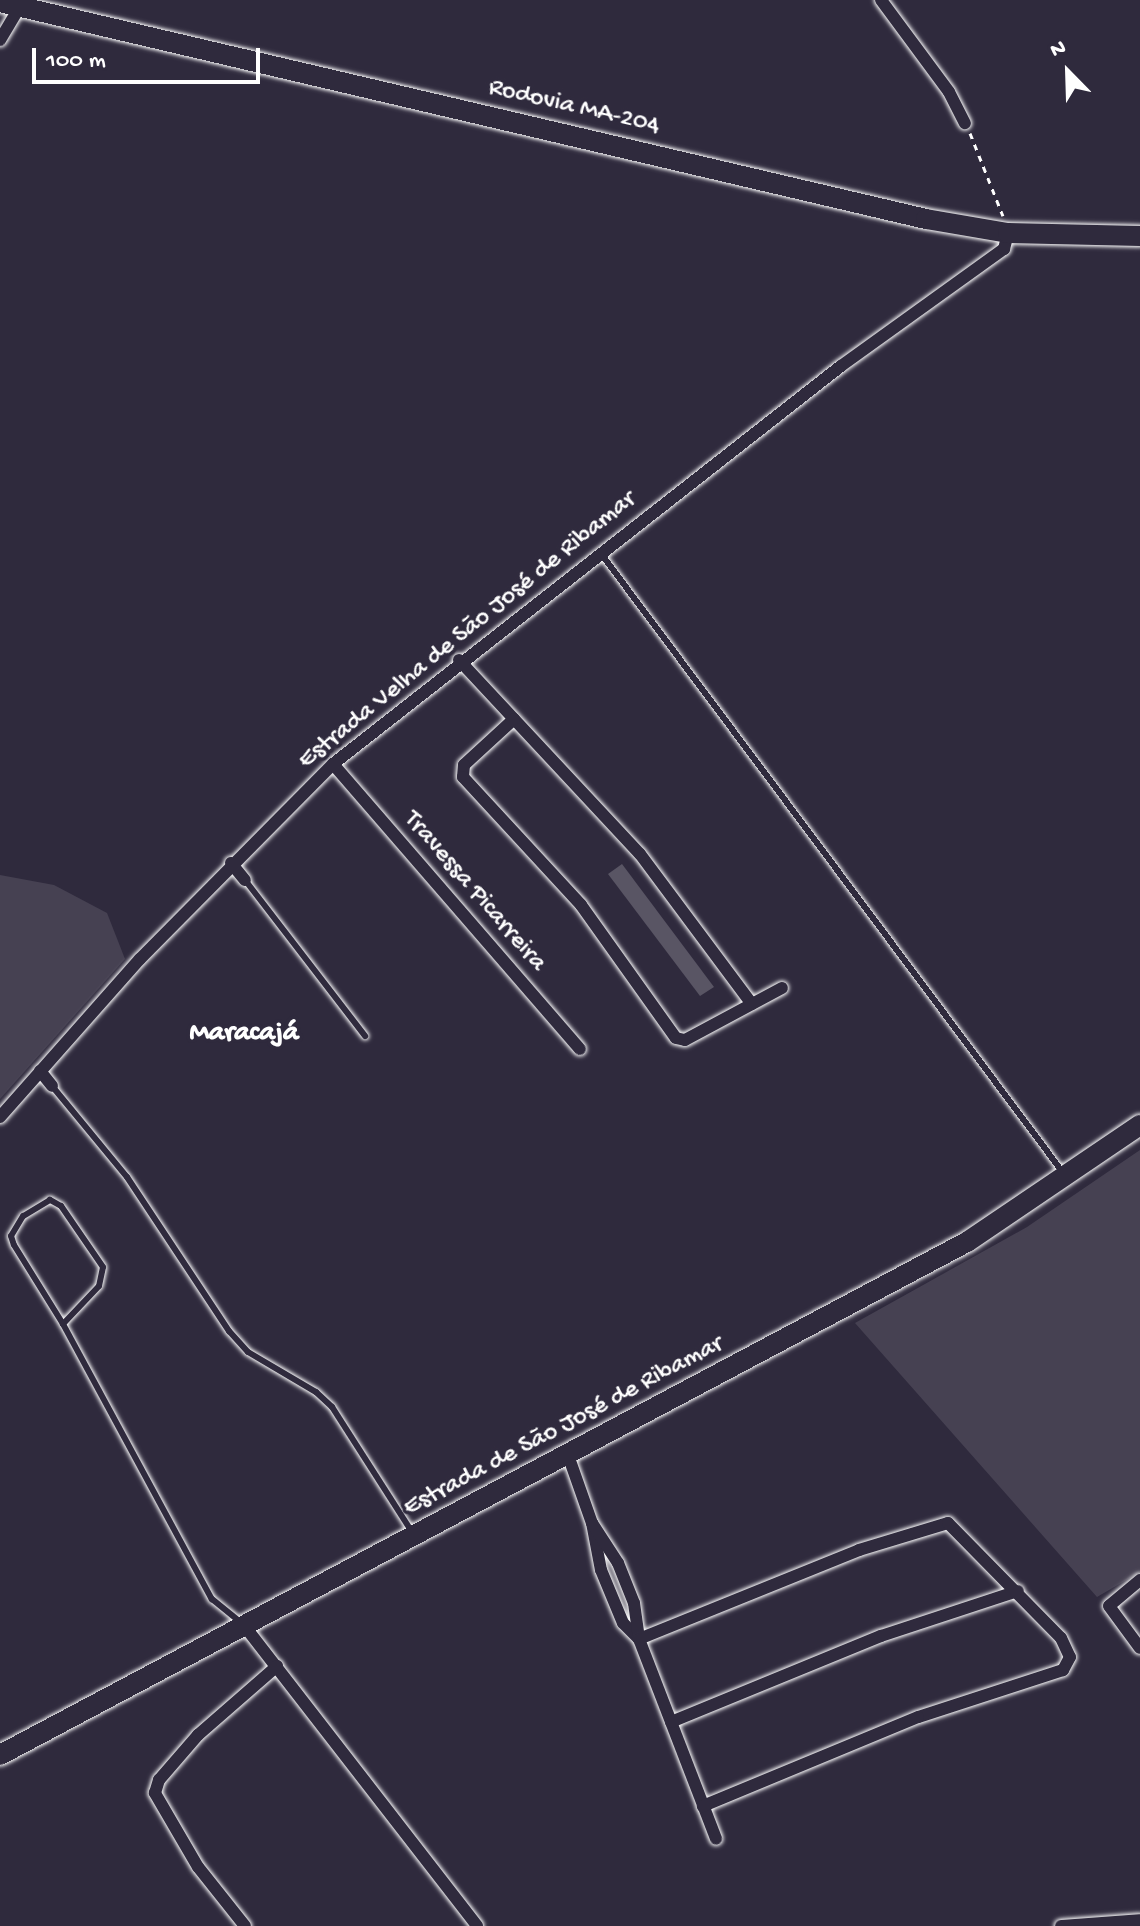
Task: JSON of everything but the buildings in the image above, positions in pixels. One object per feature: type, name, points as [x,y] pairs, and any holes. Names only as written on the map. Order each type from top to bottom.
[{"type":"main road","name":"Rodovia MA-204","points":[[15,3],[926,219],[1008,233],[1140,236]]},
{"type":"main road","name":"Estrada de São José de Ribamar","points":[[0,1755],[967,1242],[1140,1125]]},
{"type":"street","points":[[881,0],[949,92],[965,123]]},
{"type":"street","points":[[0,40],[15,3]]},
{"type":"street","name":"Estrada Velha de São José de Ribamar","points":[[0,1117],[231,863],[333,764],[459,660],[599,552],[916,310],[1004,249],[1008,233]]},
{"type":"street","points":[[459,660],[640,854],[752,1004]]},
{"type":"street","points":[[514,719],[464,765],[463,777],[581,905],[676,1038],[685,1040],[782,988]]},
{"type":"street","name":"Travessa Picarreira","points":[[333,764],[580,1049]]},
{"type":"street","points":[[231,863],[245,880]]},
{"type":"street","points":[[40,1071],[52,1086]]},
{"type":"street","points":[[568,1455],[592,1523],[601,1570],[623,1623],[639,1639],[716,1839]]},
{"type":"street","points":[[639,1639],[940,1523],[955,1526],[1061,1638],[1070,1657],[1063,1670],[918,1717],[703,1806]]},
{"type":"street","points":[[1140,1580],[1109,1602],[1140,1648]]},
{"type":"street","points":[[671,1722],[881,1636],[1018,1591]]},
{"type":"street","points":[[243,1624],[477,1926]]},
{"type":"street","points":[[245,1926],[198,1867],[155,1793],[167,1769],[198,1735],[277,1666]]},
{"type":"street","points":[[1061,1926],[1140,1920]]},
{"type":"lane","points":[[599,552],[1066,1177]]},
{"type":"lane","points":[[245,880],[365,1036]]},
{"type":"lane","points":[[52,1086],[127,1177],[229,1331],[248,1352],[316,1392],[332,1407],[414,1536]]},
{"type":"lane","points":[[63,1324],[99,1286],[103,1267],[70,1217],[50,1200],[23,1216],[11,1236],[63,1324],[212,1599],[243,1624]]},
{"type":"path","points":[[965,123],[1000,206]]},
{"type":"shaded area","points":[[0,875],[54,885],[107,913],[125,959],[0,1099]]},
{"type":"shaded area","points":[[1140,1150],[1140,1572],[1097,1597],[855,1323],[1027,1227]]},
{"type":"district","name":"Maracajá","points":[[244,1034]]}]
